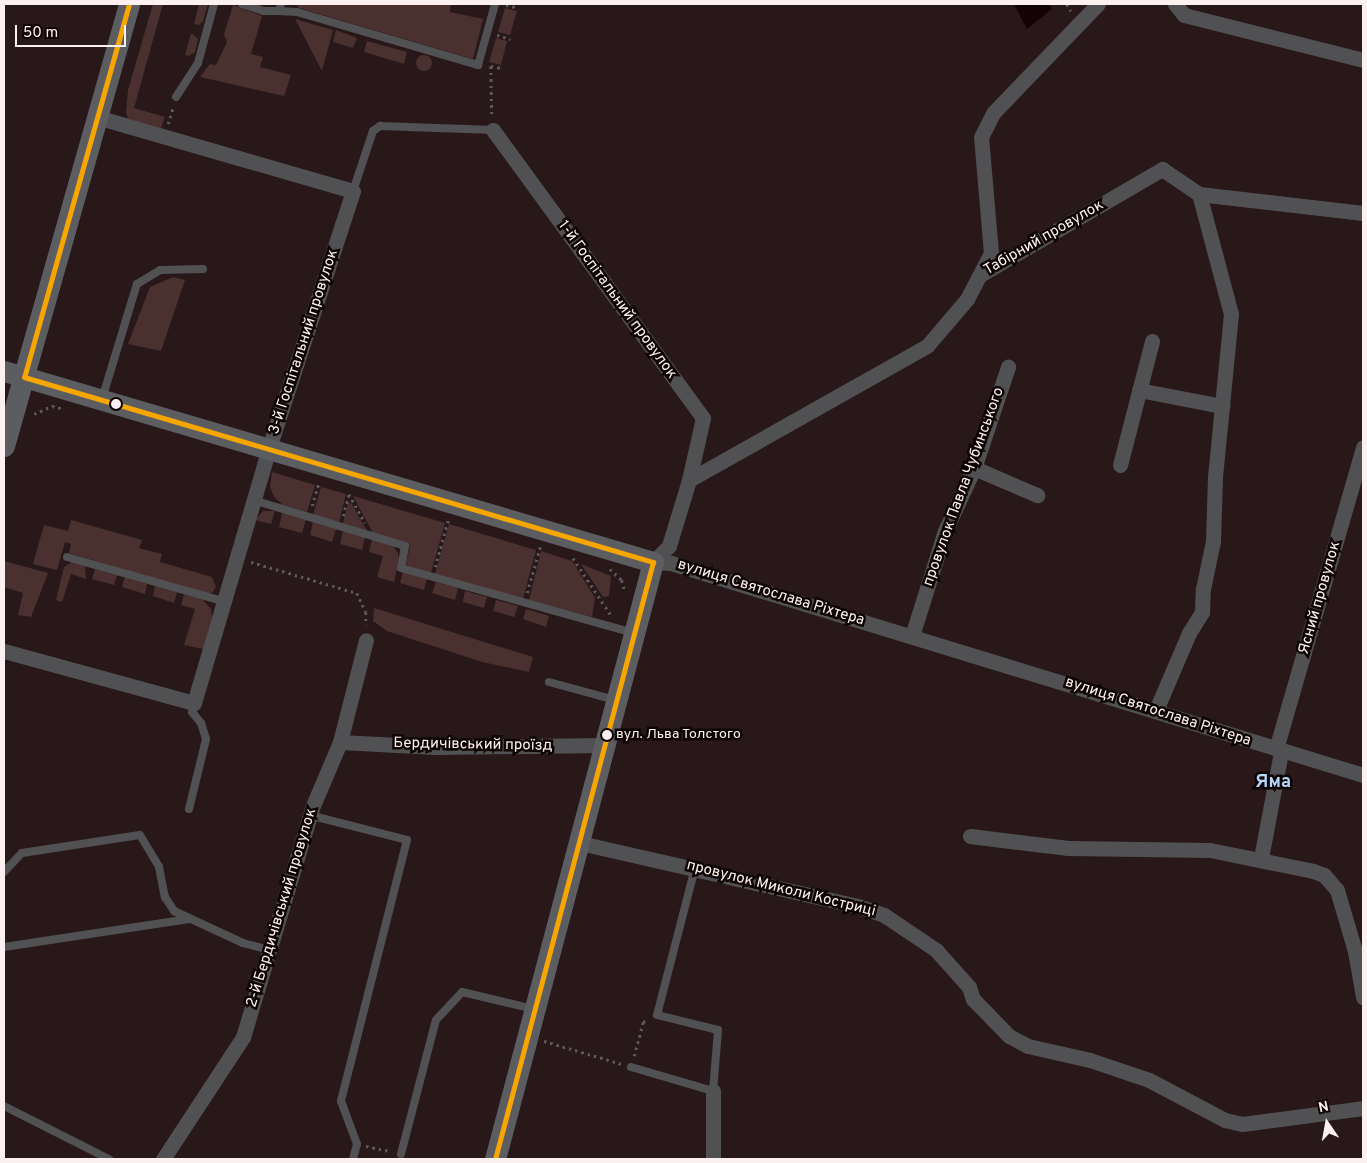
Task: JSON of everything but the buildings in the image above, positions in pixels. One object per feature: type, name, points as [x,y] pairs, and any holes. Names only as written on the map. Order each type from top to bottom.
[{"type":"main road","points":[[4,446],[129,4]]},
{"type":"main road","name":"вулиця Святослава Ріхтера","points":[[4,371],[653,562]]},
{"type":"main road","points":[[495,1159],[618,701],[626,631],[653,562]]},
{"type":"street","points":[[980,275],[991,253],[981,137],[994,112],[1098,4]]},
{"type":"street","points":[[1175,4],[1184,16],[1363,60]]},
{"type":"street","points":[[97,117],[353,191]]},
{"type":"street","name":"1-й Госпітальний провулок","points":[[493,130],[703,418],[689,480],[669,546],[653,562]]},
{"type":"street","name":"Табірний провулок","points":[[689,480],[927,346],[967,299],[980,275],[1162,169],[1200,194],[1363,213]]},
{"type":"street","name":"3-й Госпітальний провулок","points":[[194,703],[222,602],[269,448],[353,191]]},
{"type":"street","points":[[1156,710],[1189,633],[1202,612],[1203,589],[1213,541],[1222,406],[1231,314],[1200,194]]},
{"type":"street","points":[[1120,466],[1152,341]]},
{"type":"street","name":"провулок Павла Чубинського","points":[[912,636],[945,531],[974,468],[1008,367]]},
{"type":"street","points":[[1139,390],[1222,406]]},
{"type":"street","name":"Ясний провулок","points":[[1261,858],[1279,751],[1363,447]]},
{"type":"street","points":[[974,468],[1037,495]]},
{"type":"street","name":"вулиця Святослава Ріхтера","points":[[653,562],[671,563],[1156,710],[1279,751],[1363,775]]},
{"type":"street","name":"2-й Бердичівський провулок","points":[[163,1159],[243,1036],[309,815],[340,742],[366,640]]},
{"type":"street","points":[[4,651],[194,703]]},
{"type":"street","name":"Бердичівський проїзд","points":[[340,742],[436,747],[606,746]]},
{"type":"street","points":[[970,836],[1068,848],[1210,850],[1261,858],[1314,871],[1331,882],[1337,890],[1359,951],[1363,998]]},
{"type":"street","name":"провулок Миколи Костриці","points":[[580,842],[695,868],[884,915],[936,950],[1008,1036],[1028,1046],[1090,1060],[1149,1080],[1225,1120],[1242,1124],[1363,1108]]},
{"type":"street","points":[[713,1091],[713,1159]]},
{"type":"lane","points":[[176,97],[198,63],[214,4]]},
{"type":"lane","points":[[242,4],[264,11],[280,8],[297,12],[478,65],[495,4]]},
{"type":"lane","points":[[353,191],[373,131],[380,126],[493,130]]},
{"type":"lane","points":[[101,400],[136,284],[160,270],[203,269]]},
{"type":"lane","points":[[253,500],[406,546],[401,568],[524,604],[626,631]]},
{"type":"lane","points":[[67,557],[222,602]]},
{"type":"lane","points":[[549,682],[618,701]]},
{"type":"lane","points":[[189,809],[206,739],[201,723],[192,712],[194,703]]},
{"type":"lane","points":[[309,815],[407,840],[340,1101],[358,1144],[353,1159]]},
{"type":"lane","points":[[4,872],[22,853],[140,835],[159,866],[165,897],[174,911],[243,942],[269,950]]},
{"type":"lane","points":[[631,1067],[713,1091],[718,1030],[657,1015],[695,868]]},
{"type":"lane","points":[[4,947],[189,919]]},
{"type":"lane","points":[[401,1154],[436,1020],[462,992],[536,1010]]},
{"type":"lane","points":[[4,1106],[108,1159]]},
{"type":"path","points":[[501,4],[519,8]]},
{"type":"path","points":[[490,66],[493,130]]},
{"type":"path","points":[[164,135],[176,97]]},
{"type":"path","points":[[34,414],[52,406],[71,411]]},
{"type":"path","points":[[309,480],[326,485]]},
{"type":"path","points":[[309,517],[318,482]]},
{"type":"path","points":[[342,489],[349,493],[358,494]]},
{"type":"path","points":[[340,526],[349,493]]},
{"type":"path","points":[[349,493],[369,535]]},
{"type":"path","points":[[439,518],[457,523]]},
{"type":"path","points":[[432,577],[448,520]]},
{"type":"path","points":[[530,545],[548,550]]},
{"type":"path","points":[[524,604],[540,547]]},
{"type":"path","points":[[565,555],[582,560]]},
{"type":"path","points":[[235,558],[357,592],[366,612],[366,640]]},
{"type":"path","points":[[573,558],[626,631]]},
{"type":"path","points":[[609,569],[622,580],[626,596]]},
{"type":"path","points":[[528,1036],[631,1067],[643,1022],[657,1015]]},
{"type":"path","points":[[358,1144],[401,1154]]},
{"type":"shaded area","points":[[153,4],[163,4],[134,108],[165,117],[161,128],[128,119],[126,112],[128,90]]},
{"type":"shaded area","points":[[199,4],[208,4],[203,21],[199,25],[194,24]]},
{"type":"shaded area","points":[[296,4],[451,4],[450,12],[483,19],[473,59],[299,8]]},
{"type":"shaded area","points":[[1014,4],[1049,4],[1052,9],[1027,29]]},
{"type":"shaded area","points":[[233,5],[262,16],[251,54],[263,57],[260,67],[291,75],[284,96],[200,77],[210,64],[216,65],[227,42],[224,34]]},
{"type":"shaded area","points":[[505,8],[517,11],[510,35],[498,32]]},
{"type":"shaded area","points":[[295,19],[333,30],[322,71]]},
{"type":"shaded area","points":[[336,30],[357,38],[353,48],[333,42]]},
{"type":"shaded area","points":[[191,33],[198,39],[195,52],[189,56],[185,55]]},
{"type":"shaded area","points":[[496,38],[507,41],[501,65],[489,62]]},
{"type":"shaded area","points":[[367,41],[407,52],[404,64],[364,52]]},
{"type":"shaded area","points":[[421,55],[427,55],[432,60],[430,69],[421,71],[416,66],[416,60]]},
{"type":"shaded area","points":[[173,277],[185,280],[161,351],[128,344],[150,287]]},
{"type":"shaded area","points":[[272,472],[315,485],[307,512],[283,505],[274,497],[270,487]]},
{"type":"shaded area","points":[[321,487],[346,494],[339,522],[313,515]]},
{"type":"shaded area","points":[[353,496],[445,523],[431,573],[406,565],[410,545],[373,533]]},
{"type":"shaded area","points":[[348,503],[351,503],[367,531],[343,523]]},
{"type":"shaded area","points":[[263,511],[275,511],[271,524],[255,520]]},
{"type":"shaded area","points":[[282,513],[306,520],[302,533],[279,527]]},
{"type":"shaded area","points":[[71,520],[142,540],[139,548],[162,554],[160,562],[212,577],[216,587],[212,593],[204,593],[69,553],[71,544],[65,542],[57,570],[33,564],[44,525],[68,531]]},
{"type":"shaded area","points":[[313,522],[336,529],[332,542],[310,535]]},
{"type":"shaded area","points":[[449,524],[536,550],[523,599],[435,574]]},
{"type":"shaded area","points":[[343,531],[365,537],[362,550],[340,544]]},
{"type":"shaded area","points":[[372,539],[393,546],[398,553],[399,560],[394,582],[377,577],[383,556],[369,552]]},
{"type":"shaded area","points":[[541,551],[572,561],[595,598],[592,617],[529,600]]},
{"type":"shaded area","points":[[4,561],[48,573],[31,617],[18,615],[23,593],[4,587]]},
{"type":"shaded area","points":[[72,562],[85,566],[86,579],[71,574],[62,602],[56,600],[64,567]]},
{"type":"shaded area","points":[[581,564],[611,576],[609,596],[603,597]]},
{"type":"shaded area","points":[[95,569],[117,575],[114,585],[92,579]]},
{"type":"shaded area","points":[[403,572],[427,579],[424,590],[400,583]]},
{"type":"shaded area","points":[[125,577],[147,584],[145,594],[122,587]]},
{"type":"shaded area","points":[[436,582],[458,588],[455,600],[432,593]]},
{"type":"shaded area","points":[[155,586],[177,592],[174,603],[153,596]]},
{"type":"shaded area","points":[[465,591],[487,597],[484,608],[463,602]]},
{"type":"shaded area","points":[[184,594],[202,599],[211,609],[212,617],[203,649],[184,645],[195,609],[181,605]]},
{"type":"shaded area","points":[[496,600],[518,606],[514,617],[493,611]]},
{"type":"shaded area","points":[[374,608],[533,657],[529,672],[482,662],[387,631],[373,621]]},
{"type":"shaded area","points":[[526,609],[549,616],[546,627],[523,619]]},
{"type":"transit line","points":[[129,4],[24,377],[653,562],[495,1159]]},
{"type":"place","name":"вул. Льва Толстого","points":[[607,735]]},
{"type":"district","name":"Яма","points":[[1273,783]]}]
